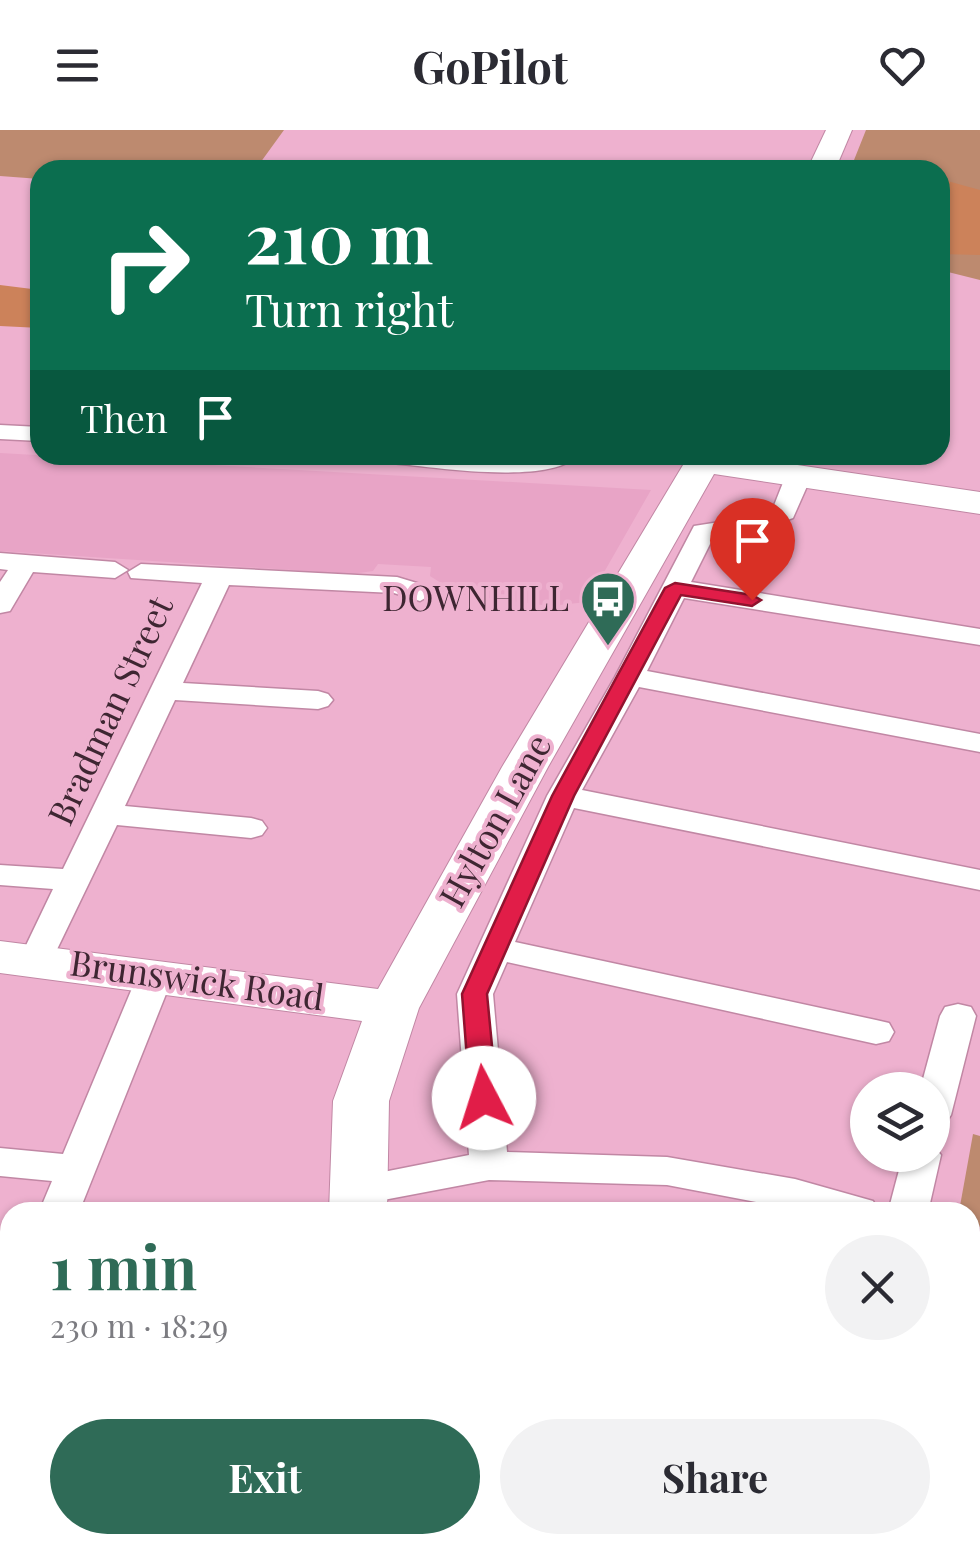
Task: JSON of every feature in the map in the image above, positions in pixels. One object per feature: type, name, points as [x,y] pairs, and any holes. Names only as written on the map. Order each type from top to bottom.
[{"type":"street","points":[[826,160],[839,130]]},
{"type":"street","points":[[0,432],[30,434]]},
{"type":"street","name":"Hylton Lane","points":[[358,1201],[361,1101],[393,1008],[525,767],[702,465]]},
{"type":"street","points":[[744,465],[980,503]]},
{"type":"street","points":[[489,1166],[475,994],[563,796],[630,678],[703,532],[784,513],[798,475]]},
{"type":"street","points":[[680,500],[750,524]]},
{"type":"street","points":[[0,604],[12,562],[397,586],[420,593]]},
{"type":"street","name":"Bradman Street","points":[[18,959],[75,880],[218,576]]},
{"type":"street","points":[[675,588],[980,637]]},
{"type":"street","points":[[630,678],[980,744]]},
{"type":"street","points":[[166,691],[318,700]]},
{"type":"street","points":[[563,796],[980,880]]},
{"type":"street","points":[[105,814],[251,828]]},
{"type":"street","name":"Bradman Street","points":[[0,875],[75,880]]},
{"type":"street","points":[[498,949],[876,1032]]},
{"type":"street","name":"Brunswick Road","points":[[18,959],[156,974],[393,1008]]},
{"type":"street","points":[[62,1202],[156,974]]},
{"type":"street","points":[[943,1072],[958,1016]]},
{"type":"street","points":[[0,1162],[74,1169]]},
{"type":"street","points":[[358,1201],[489,1166],[667,1171],[823,1202]]},
{"type":"street","points":[[910,1202],[918,1172]]},
{"type":"shaded area","points":[[0,130],[284,130],[262,160],[30,160],[30,178],[0,176]]},
{"type":"shaded area","points":[[866,130],[980,130],[980,280],[950,272],[950,160],[854,160]]},
{"type":"shaded area","points":[[950,182],[980,190],[980,255],[950,254]]},
{"type":"shaded area","points":[[0,285],[30,289],[30,328],[0,326]]},
{"type":"shaded area","points":[[0,453],[30,455],[30,465],[211,465],[651,490],[587,602],[550,606],[441,592],[441,583],[430,576],[431,567],[378,564],[373,571],[352,574],[0,551]]},
{"type":"shaded area","points":[[973,1134],[980,1136],[980,1202],[961,1202]]},
{"type":"place","name":"DOWNHILL","points":[[608,648]]},
{"type":"route","points":[[484,1098],[475,994],[563,796],[630,678],[675,588],[752,600]]}]
